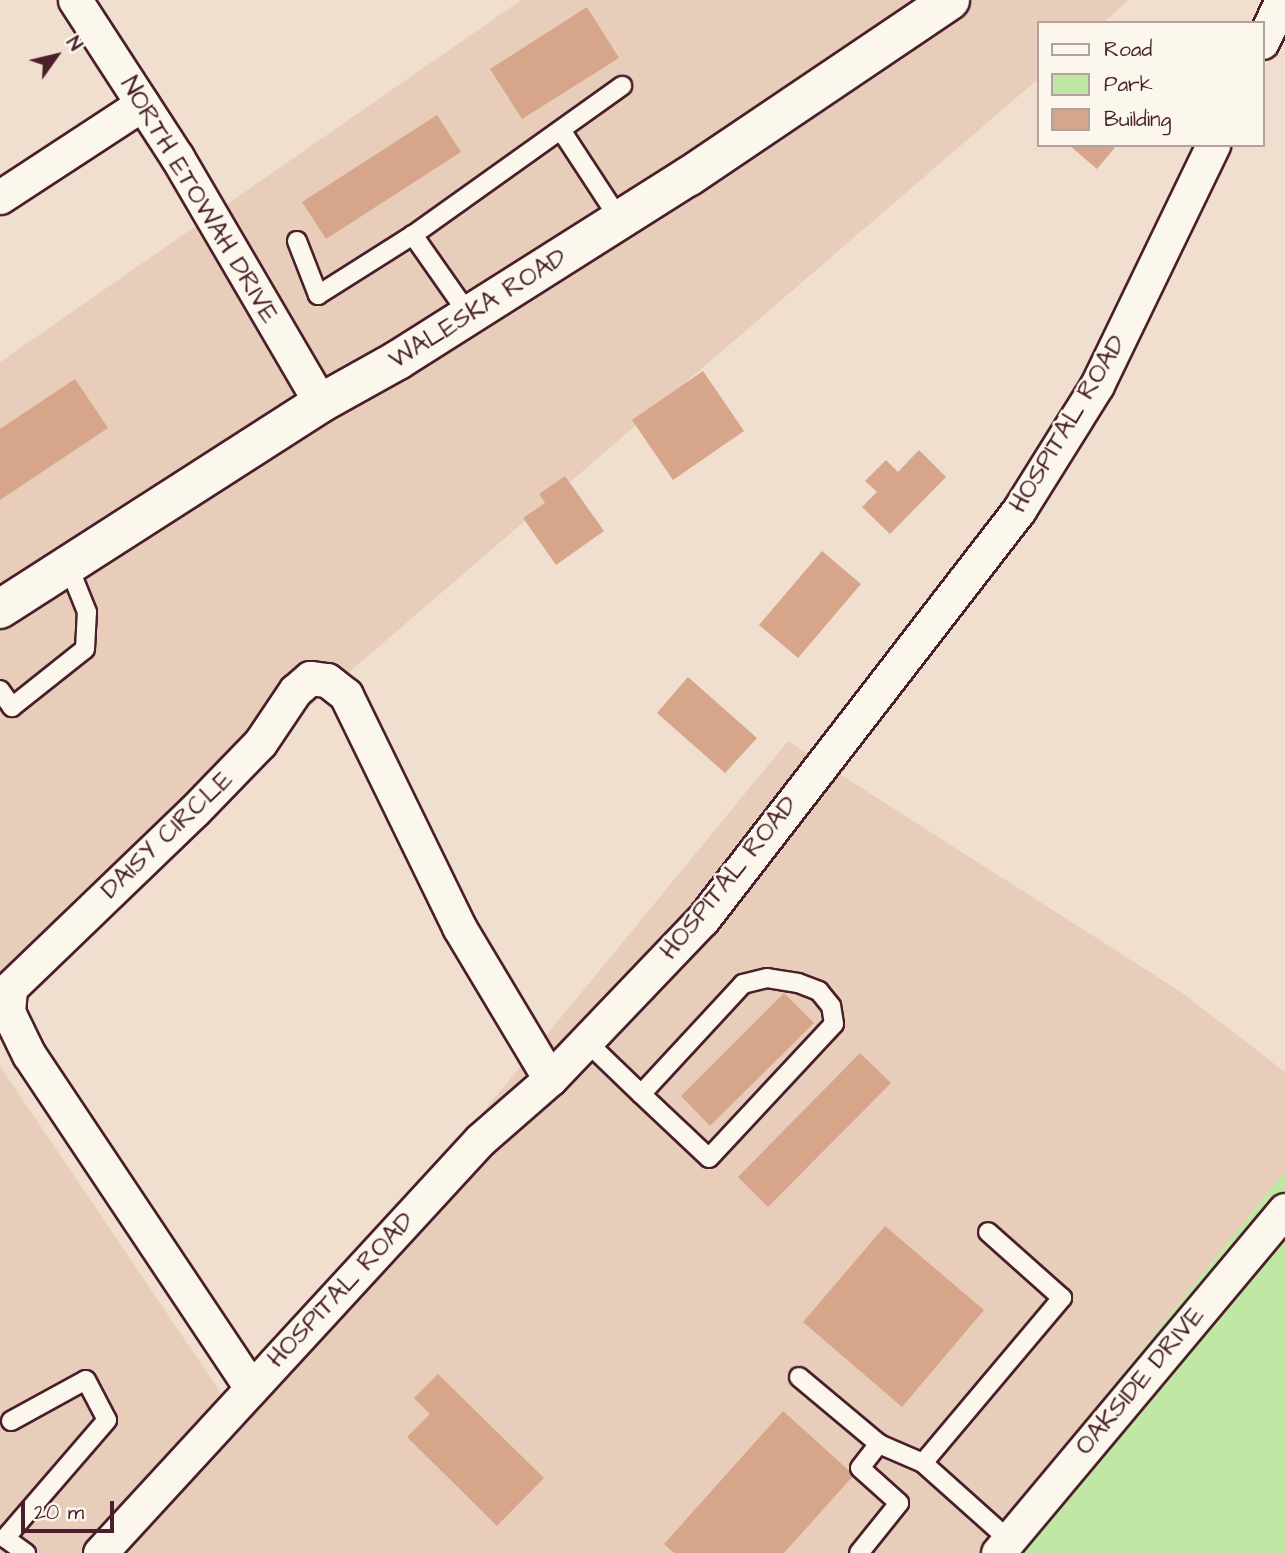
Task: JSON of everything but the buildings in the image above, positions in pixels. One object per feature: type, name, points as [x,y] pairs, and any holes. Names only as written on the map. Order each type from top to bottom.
[{"type":"main road","name":"WALESKA ROAD","points":[[0,609],[321,403],[620,220],[950,0]]},
{"type":"street","name":"NORTH ETOWAH DRIVE","points":[[75,0],[142,104],[321,403]]},
{"type":"street","points":[[1264,38],[1282,0]]},
{"type":"street","points":[[0,197],[142,104]]},
{"type":"street","name":"HOSPITAL ROAD","points":[[100,1553],[250,1386],[480,1140],[550,1079],[703,919],[1019,510],[1097,385],[1212,147]]},
{"type":"street","name":"DAISY CIRCLE","points":[[250,1386],[29,1055],[8,1012],[10,988],[194,811],[260,743],[295,691],[310,678],[327,680],[346,695],[459,927],[550,1079]]},
{"type":"street","name":"OAKSIDE DRIVE","points":[[1003,1546],[1285,1210]]},
{"type":"lane","points":[[297,241],[318,295],[413,235],[622,86]]},
{"type":"lane","points":[[561,130],[620,220]]},
{"type":"lane","points":[[413,235],[468,315]]},
{"type":"lane","points":[[0,690],[12,707],[85,649],[87,612],[68,565]]},
{"type":"lane","points":[[586,1041],[641,1094],[709,1158],[834,1024],[831,1006],[819,991],[799,983],[768,978],[743,984],[641,1094]]},
{"type":"lane","points":[[923,1463],[1062,1298],[988,1232]]},
{"type":"lane","points":[[799,1377],[879,1444],[923,1463],[1003,1546]]},
{"type":"lane","points":[[12,1422],[86,1380],[107,1420],[2,1539],[26,1553]]},
{"type":"lane","points":[[859,1553],[899,1503],[860,1468],[879,1444]]},
{"type":"shaded area","points":[[521,0],[1129,0],[1105,21],[1036,21],[1036,81],[0,973],[0,362]]},
{"type":"shaded area","points":[[788,741],[1181,992],[1285,1072],[1285,1171],[979,1553],[0,1553],[0,1066],[235,1414]]},
{"type":"green space","points":[[1285,1171],[1285,1553],[979,1553]]}]
